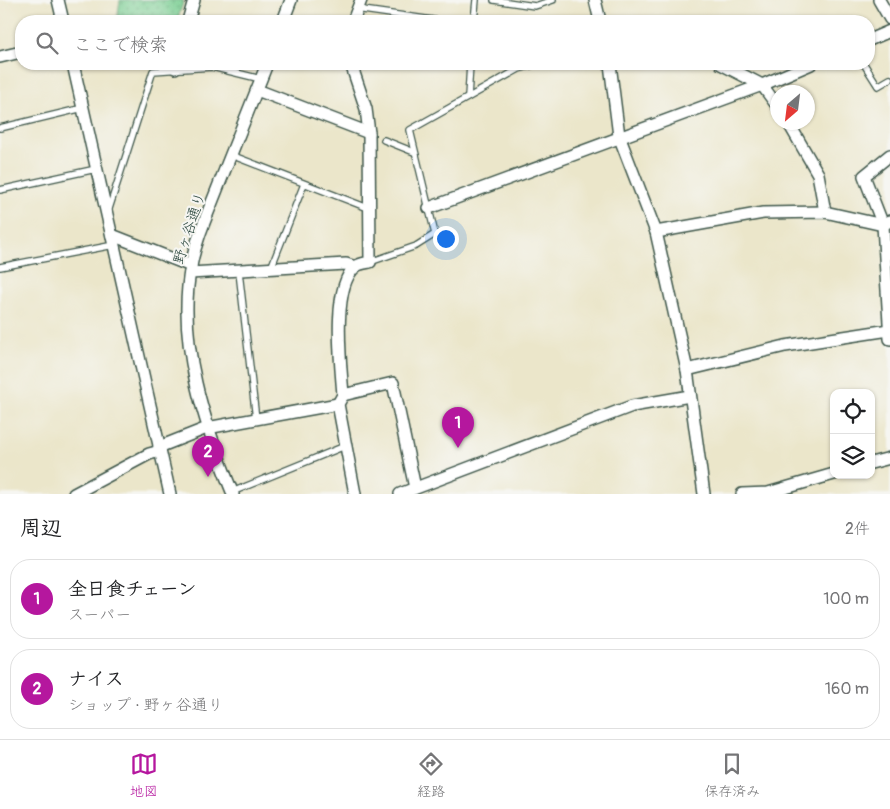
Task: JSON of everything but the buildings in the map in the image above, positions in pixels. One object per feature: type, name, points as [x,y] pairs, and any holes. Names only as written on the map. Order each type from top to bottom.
[{"type":"street","points":[[58,0],[62,15]]},
{"type":"street","points":[[190,15],[194,0]]},
{"type":"street","points":[[285,15],[291,0]]},
{"type":"street","points":[[595,0],[599,15]]},
{"type":"street","points":[[879,0],[890,19]]},
{"type":"street","points":[[875,38],[890,32]]},
{"type":"street","points":[[0,56],[15,53]]},
{"type":"street","points":[[74,70],[170,494]]},
{"type":"street","name":"野ヶ谷通り","points":[[232,493],[207,428],[188,334],[187,303],[190,269],[200,234],[265,70]]},
{"type":"street","points":[[113,240],[190,269],[239,272],[346,264],[355,267],[370,262],[368,208],[369,133],[366,109],[353,70]]},
{"type":"street","points":[[611,70],[619,136],[656,232],[687,370],[704,494]]},
{"type":"street","points":[[733,70],[762,85],[770,96]]},
{"type":"street","points":[[429,208],[619,136],[762,85],[797,70]]},
{"type":"street","points":[[259,84],[369,133]]},
{"type":"street","points":[[793,130],[818,174],[825,212]]},
{"type":"street","points":[[687,370],[785,346],[889,335],[886,223],[864,176],[890,155]]},
{"type":"street","points":[[656,232],[763,213],[825,212],[886,223]]},
{"type":"street","points":[[355,267],[346,282],[338,322],[340,400],[355,494]]},
{"type":"street","points":[[74,494],[92,488],[159,449],[207,428],[340,400],[393,383],[415,488]]},
{"type":"street","points":[[402,494],[632,406],[690,396]]},
{"type":"street","points":[[875,463],[890,458]]},
{"type":"street","points":[[742,494],[768,493],[830,475]]},
{"type":"lane","points":[[475,15],[476,0]]},
{"type":"lane","points":[[494,0],[535,6],[553,0]]},
{"type":"lane","points":[[359,5],[410,15]]},
{"type":"lane","points":[[107,216],[153,71],[158,70]]},
{"type":"lane","points":[[220,70],[259,84]]},
{"type":"lane","points":[[468,97],[470,70]]},
{"type":"lane","points":[[370,262],[416,246],[435,234],[410,130],[517,70]]},
{"type":"lane","points":[[868,70],[878,86],[890,79]]},
{"type":"lane","points":[[0,128],[83,108]]},
{"type":"lane","points":[[384,140],[414,152]]},
{"type":"lane","points":[[231,155],[368,208]]},
{"type":"lane","points":[[0,190],[96,169]]},
{"type":"lane","points":[[271,269],[304,184]]},
{"type":"lane","points":[[0,267],[113,240]]},
{"type":"lane","points":[[239,272],[256,418]]},
{"type":"lane","points":[[232,493],[346,446]]},
{"type":"green space","points":[[120,0],[184,0],[179,15],[118,15]]},
{"type":"place","name":"全日食チェーン","points":[[458,448]]},
{"type":"place","name":"ナイス","points":[[208,477]]}]
